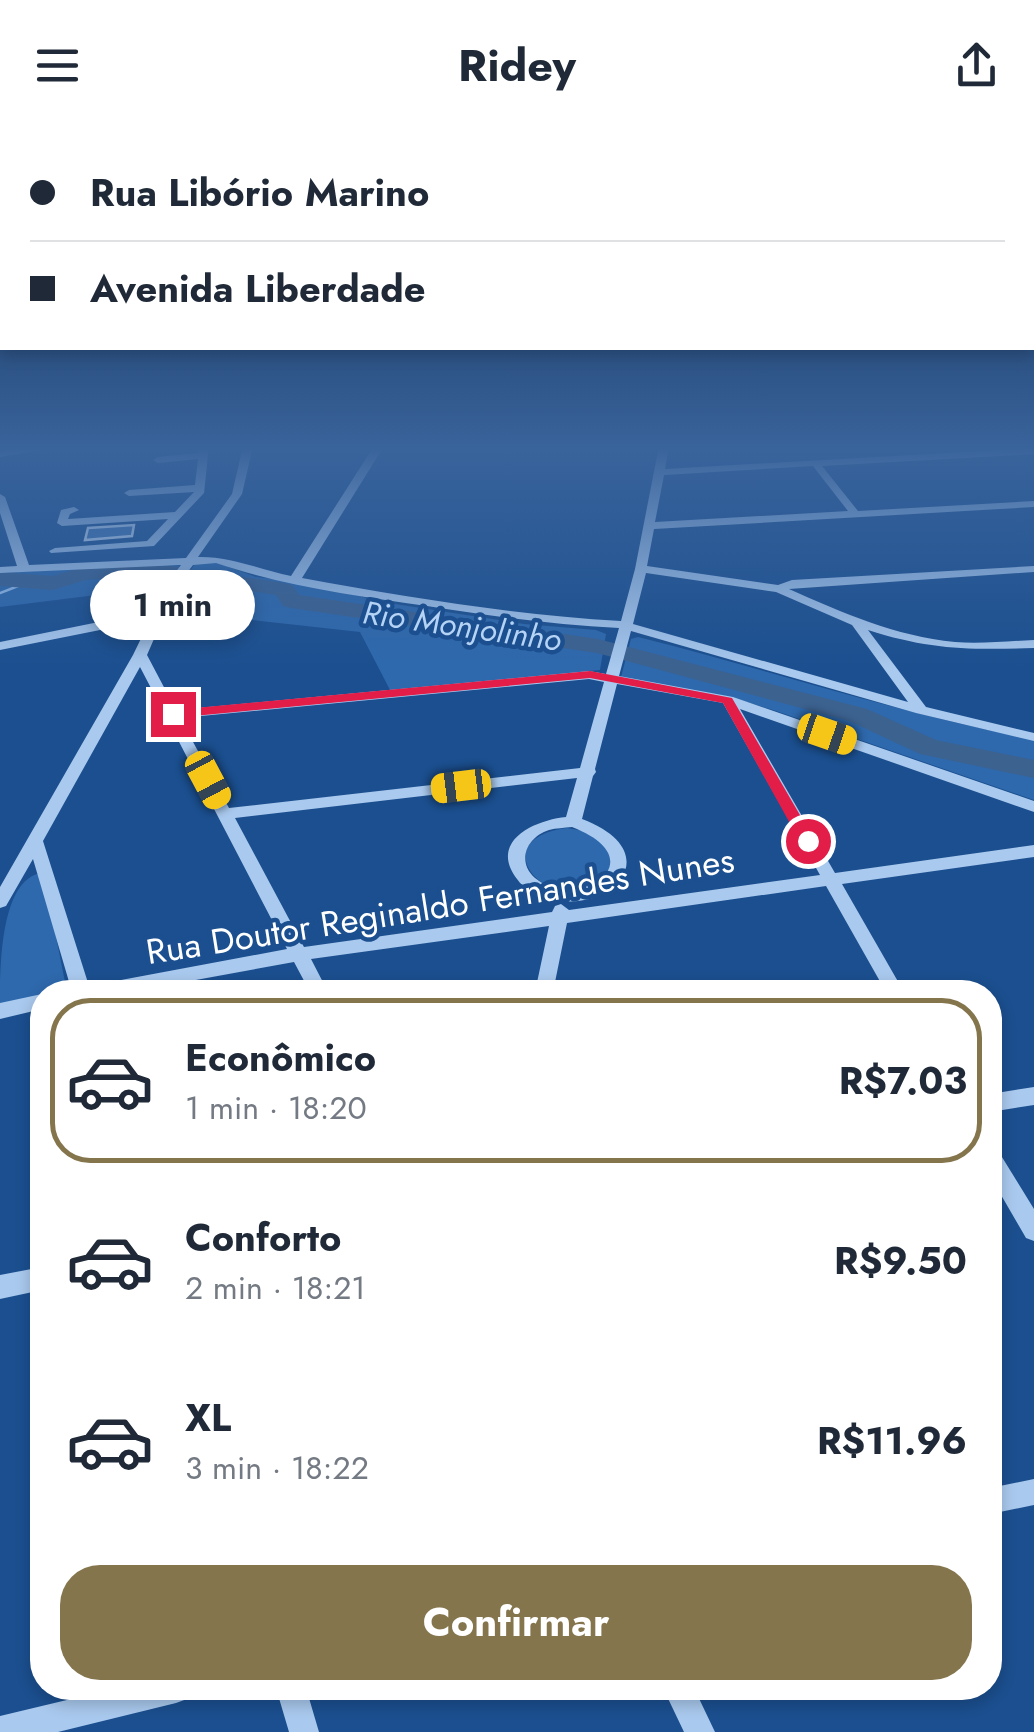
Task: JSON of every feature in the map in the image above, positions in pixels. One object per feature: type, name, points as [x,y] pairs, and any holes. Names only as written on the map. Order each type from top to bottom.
[{"type":"street","points":[[8,521],[25,570]]},
{"type":"street","points":[[63,521],[95,521]]},
{"type":"street","points":[[55,551],[150,544],[173,521]]},
{"type":"street","points":[[0,902],[140,656],[172,586],[220,521]]},
{"type":"street","points":[[296,578],[332,521]]},
{"type":"street","points":[[573,822],[651,521]]},
{"type":"street","points":[[650,526],[740,521]]},
{"type":"street","points":[[0,570],[218,560],[258,573],[470,610],[624,629],[1034,737]]},
{"type":"street","points":[[641,569],[779,589],[856,624],[906,638],[958,646],[1034,644]]},
{"type":"street","points":[[779,589],[792,584],[1034,569]]},
{"type":"street","points":[[0,646],[159,614]]},
{"type":"street","points":[[856,624],[921,710]]},
{"type":"street","points":[[140,656],[314,980]]},
{"type":"street","points":[[173,714],[614,674],[728,700],[1034,806]]},
{"type":"street","points":[[728,700],[888,980]]},
{"type":"street","points":[[225,814],[589,772]]},
{"type":"street","points":[[573,822],[608,836],[618,848],[621,863],[616,877],[603,888],[585,896],[564,897],[543,892],[526,882],[517,868],[516,854],[522,840],[535,829],[573,822]]},
{"type":"street","points":[[36,844],[77,980]]},
{"type":"street","name":"Rua Doutor Reginaldo Fernandes Nunes","points":[[159,980],[300,954],[1034,851]]},
{"type":"street","points":[[547,980],[564,897]]},
{"type":"street","points":[[0,1010],[30,1004]]},
{"type":"street","points":[[1002,1101],[1034,1096]]},
{"type":"street","points":[[1002,1176],[1034,1230]]},
{"type":"street","points":[[0,1287],[30,1281]]},
{"type":"street","points":[[1002,1499],[1034,1492]]},
{"type":"street","points":[[0,1731],[127,1700]]},
{"type":"street","points":[[295,1700],[304,1732]]},
{"type":"street","points":[[684,1700],[700,1732]]},
{"type":"shaded area","points":[[196,562],[215,562],[256,577],[303,582],[382,602],[524,624],[596,630],[606,634],[600,670],[390,690],[360,632],[252,620],[173,597]]},
{"type":"shaded area","points":[[180,566],[156,598],[96,595],[0,607],[0,573]]},
{"type":"shaded area","points":[[638,637],[885,704],[1034,739],[1034,800],[773,710],[729,697],[621,677],[631,639]]},
{"type":"shaded area","points":[[567,828],[584,831],[609,847],[611,871],[590,887],[569,891],[550,887],[526,863],[527,848],[540,836]]},
{"type":"shaded area","points":[[37,874],[44,876],[65,980],[30,980],[30,997],[0,1004],[5,930],[16,894]]},
{"type":"building","points":[[134,525],[132,536],[85,540],[88,528]]},
{"type":"waterway","name":"Rio Monjolinho","points":[[0,579],[52,583],[85,574],[150,569],[284,590],[291,601],[598,646],[858,715],[930,748],[1034,769]]},
{"type":"waterway","points":[[0,593],[31,581]]},
{"type":"route","points":[[173,714],[590,675],[728,700],[808,841]]}]
